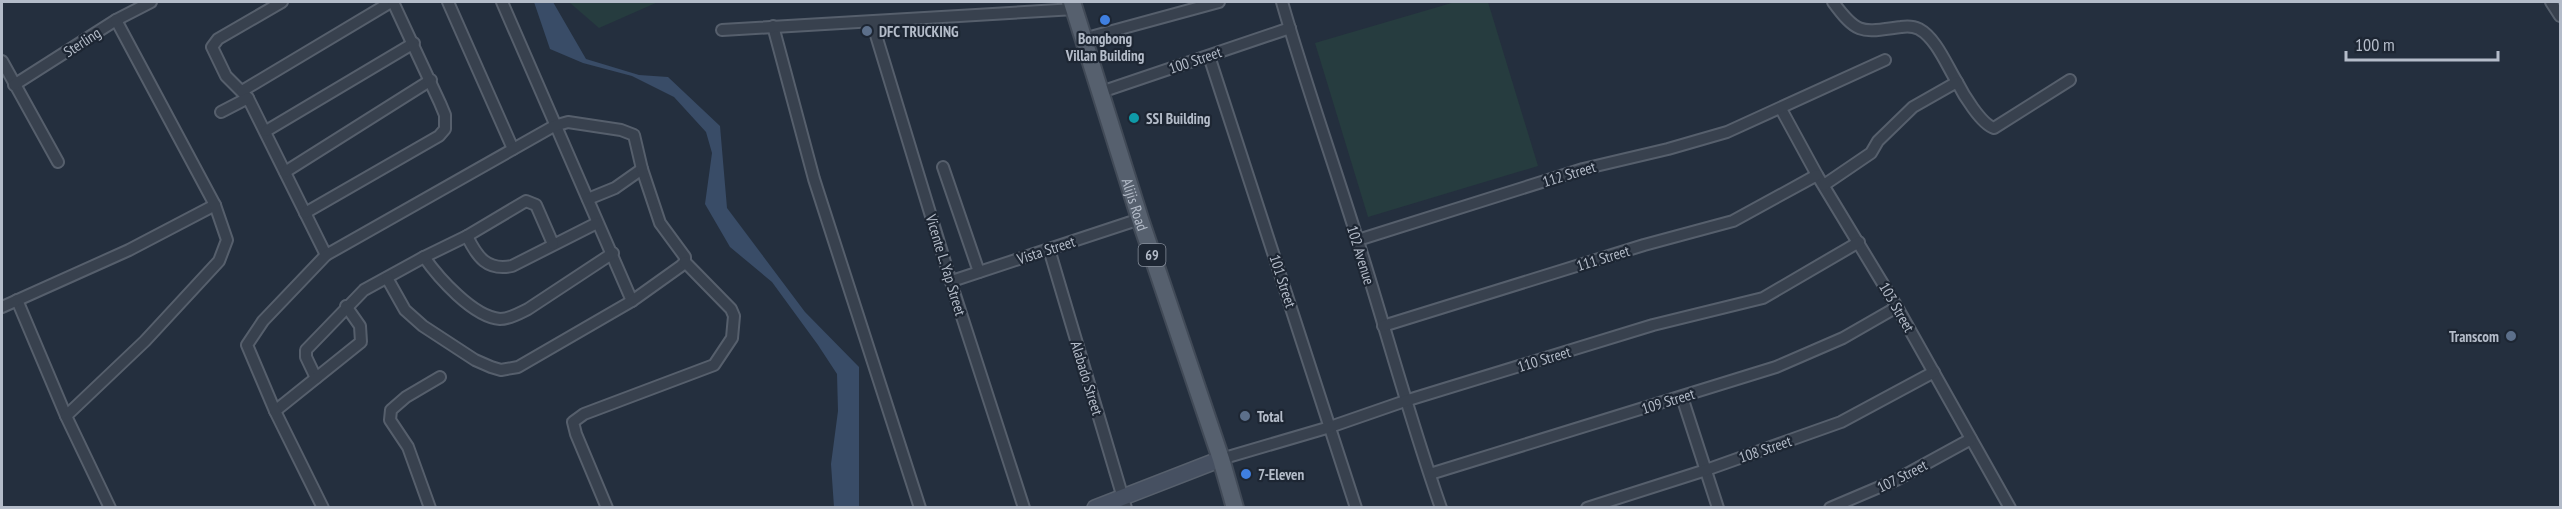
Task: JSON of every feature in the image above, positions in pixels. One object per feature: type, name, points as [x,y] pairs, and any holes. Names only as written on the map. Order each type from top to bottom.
[{"type":"main road","name":"Alijis Road","points":[[1074,5],[1140,219],[1235,507]]},
{"type":"main road","points":[[1095,507],[1125,502],[1221,459]]},
{"type":"street","name":"Sterling","points":[[14,85],[116,20],[151,2]]},
{"type":"street","points":[[282,2],[214,43],[213,53],[226,76],[245,94],[266,131],[326,255]]},
{"type":"street","points":[[221,112],[245,94],[392,2],[414,43],[445,115],[446,129],[439,136],[305,213]]},
{"type":"street","points":[[448,2],[513,150]]},
{"type":"street","points":[[501,2],[597,223],[613,253],[632,301]]},
{"type":"street","points":[[1083,39],[1219,2]]},
{"type":"street","name":"102 Avenue","points":[[1282,2],[1358,240],[1405,401],[1441,507]]},
{"type":"street","points":[[1833,2],[1860,30],[1871,31],[1905,26],[1921,29],[1929,37],[1964,96],[1988,126],[1994,128],[2070,80]]},
{"type":"street","points":[[2551,2],[2560,16]]},
{"type":"street","points":[[722,30],[872,22],[1074,5]]},
{"type":"street","points":[[66,416],[138,348],[219,261],[228,240],[214,205],[116,20]]},
{"type":"street","name":"Vicente L. Yap Street","points":[[872,22],[1024,507]]},
{"type":"street","points":[[773,26],[814,178],[920,507]]},
{"type":"street","name":"100 Street","points":[[1101,92],[1290,28]]},
{"type":"street","points":[[266,131],[414,43]]},
{"type":"street","name":"101 Street","points":[[1209,56],[1356,507]]},
{"type":"street","name":"112 Street","points":[[1358,240],[1583,169],[1727,132],[1885,60]]},
{"type":"street","points":[[2,61],[58,162]]},
{"type":"street","points":[[285,172],[430,80]]},
{"type":"street","points":[[1824,185],[1871,153],[1878,141],[1913,107],[1957,82]]},
{"type":"street","name":"103 Street","points":[[1781,109],[2010,507]]},
{"type":"street","points":[[323,507],[275,411],[247,345],[248,341],[263,321],[326,255],[554,126],[568,122],[634,135],[642,169],[660,223],[685,257],[685,262],[731,309],[735,328],[732,338],[714,365],[584,414],[573,422],[607,507]]},
{"type":"street","points":[[943,167],[979,272]]},
{"type":"street","points":[[588,199],[615,188],[642,169]]},
{"type":"street","name":"111 Street","points":[[1383,327],[1644,245],[1733,221],[1817,175]]},
{"type":"street","points":[[316,378],[306,357],[306,350],[346,306],[364,290],[424,256],[467,236],[526,201],[536,205],[553,244]]},
{"type":"street","points":[[2,307],[129,250],[214,205]]},
{"type":"street","name":"Vista Street","points":[[952,281],[1140,219]]},
{"type":"street","points":[[467,236],[478,256],[488,265],[512,266],[597,223]]},
{"type":"street","name":"110 Street","points":[[1221,459],[1653,325],[1763,298],[1859,242]]},
{"type":"street","name":"Alabado Street","points":[[1048,249],[1125,502]]},
{"type":"street","points":[[424,256],[443,282],[462,299],[500,319],[528,309],[613,253]]},
{"type":"street","points":[[387,278],[412,318],[475,360],[501,370],[518,367],[632,301],[685,262]]},
{"type":"street","points":[[17,300],[66,416],[110,507]]},
{"type":"street","points":[[275,411],[361,342],[360,326],[346,306]]},
{"type":"street","name":"109 Street","points":[[1430,474],[1776,366],[1821,349],[1897,307]]},
{"type":"street","name":"108 Street","points":[[1587,507],[1706,470],[1841,422],[1934,372]]},
{"type":"street","points":[[430,507],[408,447],[390,420],[391,410],[406,397],[440,377]]},
{"type":"street","points":[[1682,397],[1718,507]]},
{"type":"street","name":"107 Street","points":[[1830,507],[1896,480],[1971,439]]},
{"type":"green space","points":[[569,2],[658,2],[599,28]]},
{"type":"green space","points":[[1455,2],[1488,2],[1538,166],[1368,217],[1315,43]]},
{"type":"water","points":[[534,2],[553,2],[586,59],[639,75],[668,77],[720,126],[727,208],[805,312],[859,367],[859,507],[834,507],[831,464],[838,411],[837,374],[772,282],[730,247],[705,204],[712,153],[706,132],[674,97],[632,76],[583,63],[550,49]]},
{"type":"place","name":"Bongbong Villan Building","points":[[1105,20]]},
{"type":"place","name":"DFC TRUCKING","points":[[867,31]]},
{"type":"place","name":"SSI Building","points":[[1134,118]]},
{"type":"place","name":"Transcom","points":[[2511,336]]},
{"type":"place","name":"Total","points":[[1245,416]]},
{"type":"place","name":"7-Eleven","points":[[1246,474]]}]
